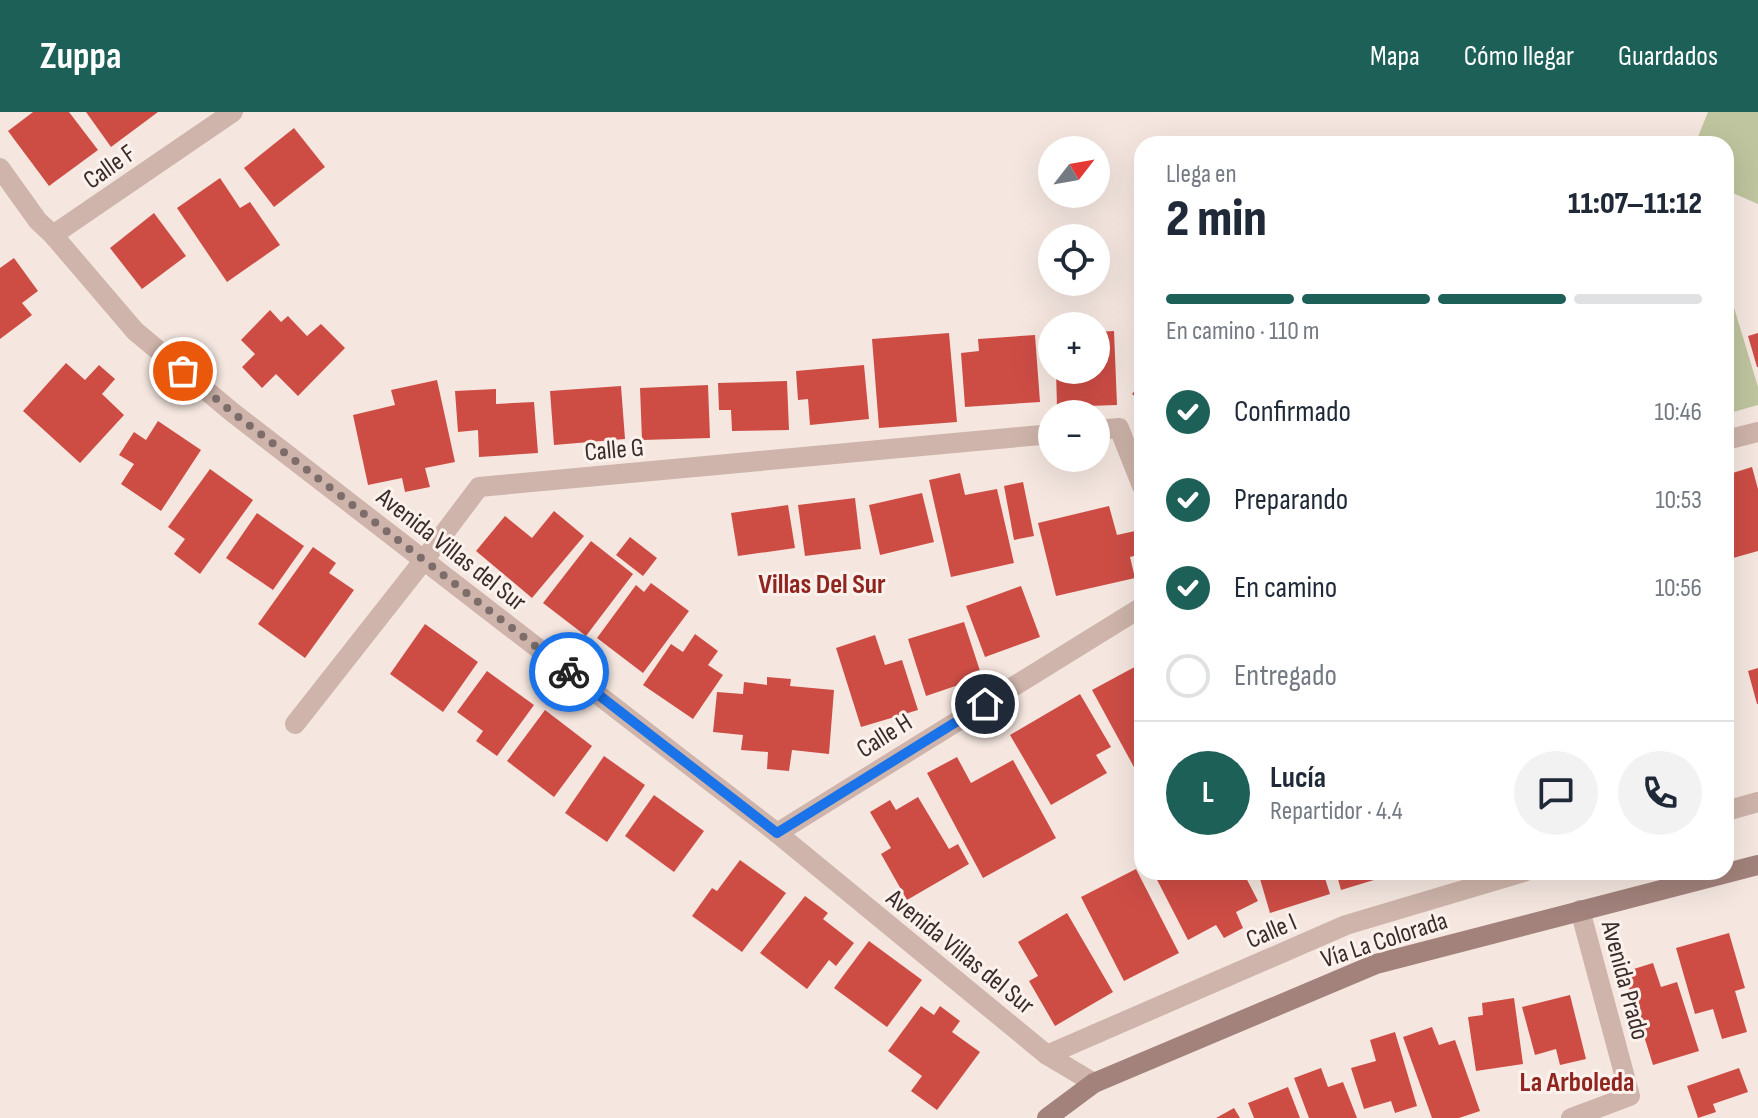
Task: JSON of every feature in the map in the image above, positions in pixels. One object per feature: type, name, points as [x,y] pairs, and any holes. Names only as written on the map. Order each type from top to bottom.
[{"type":"main road","name":"Vía La Colorada","points":[[1734,871],[1758,865]]},
{"type":"main road","name":"Vía La Colorada","points":[[1047,1118],[1094,1083],[1376,964],[1699,880]]},
{"type":"street","name":"Calle F","points":[[53,235],[233,112]]},
{"type":"street","name":"Avenida Villas del Sur","points":[[0,168],[38,221],[135,331],[232,412],[777,833],[1047,1055],[1094,1083]]},
{"type":"street","points":[[1110,429],[1119,428],[1134,466]]},
{"type":"street","points":[[1734,438],[1758,432]]},
{"type":"street","name":"Calle G","points":[[295,724],[479,487],[1038,435]]},
{"type":"street","name":"Calle H","points":[[777,833],[1134,612]]},
{"type":"street","points":[[1734,809],[1758,802]]},
{"type":"street","name":"Calle I","points":[[1047,1055],[1346,925],[1497,880]]},
{"type":"street","name":"Avenida Prado","points":[[1571,1118],[1630,1096],[1580,910]]},
{"type":"green space","points":[[1708,112],[1758,112],[1758,204],[1734,194],[1734,136],[1698,136]]},
{"type":"green space","points":[[1734,308],[1758,387],[1758,405],[1734,412]]},
{"type":"building","points":[[33,112],[69,112],[98,150],[49,186],[8,131]]},
{"type":"building","points":[[86,112],[158,112],[111,147]]},
{"type":"building","points":[[294,128],[325,167],[274,207],[244,168]]},
{"type":"building","points":[[220,178],[240,208],[250,202],[280,245],[227,282],[177,208]]},
{"type":"building","points":[[154,213],[186,256],[142,289],[110,248]]},
{"type":"building","points":[[14,258],[38,291],[22,303],[32,315],[0,339],[0,268]]},
{"type":"building","points":[[270,310],[281,322],[288,316],[307,336],[321,324],[345,348],[298,396],[276,374],[262,388],[242,367],[255,354],[241,340]]},
{"type":"building","points":[[1110,331],[1114,331],[1117,405],[1110,405],[1110,400],[1057,400],[1056,384],[1110,384]]},
{"type":"building","points":[[949,333],[957,422],[879,428],[872,339]]},
{"type":"building","points":[[1758,333],[1758,367],[1757,367],[1748,336]]},
{"type":"building","points":[[1035,335],[1038,402],[965,407],[961,353],[979,351],[978,339]]},
{"type":"building","points":[[66,363],[85,380],[99,365],[115,379],[102,394],[124,415],[80,463],[23,411]]},
{"type":"building","points":[[864,365],[869,419],[810,425],[808,399],[798,400],[796,371]]},
{"type":"building","points":[[437,380],[455,462],[425,468],[430,487],[405,492],[402,478],[368,485],[353,415],[395,405],[391,390]]},
{"type":"building","points":[[787,381],[789,430],[732,431],[731,410],[719,410],[718,383]]},
{"type":"building","points":[[708,385],[710,438],[642,440],[640,388]]},
{"type":"building","points":[[621,386],[625,439],[554,445],[550,391]]},
{"type":"building","points":[[496,389],[496,404],[534,402],[538,453],[479,457],[478,430],[458,432],[455,391]]},
{"type":"building","points":[[158,421],[201,450],[161,511],[121,484],[134,464],[119,455],[134,432],[146,440]]},
{"type":"building","points":[[1752,467],[1758,489],[1758,551],[1734,558],[1734,473]]},
{"type":"building","points":[[210,469],[253,500],[200,574],[174,554],[185,539],[168,527]]},
{"type":"building","points":[[960,473],[965,495],[997,489],[1014,563],[951,577],[929,480]]},
{"type":"building","points":[[1023,482],[1034,536],[1014,540],[1004,486]]},
{"type":"building","points":[[922,493],[934,542],[880,555],[869,505]]},
{"type":"building","points":[[855,498],[861,549],[805,556],[798,505]]},
{"type":"building","points":[[788,505],[795,548],[738,556],[731,513]]},
{"type":"building","points":[[1109,506],[1117,535],[1134,531],[1134,556],[1130,557],[1134,578],[1056,596],[1038,523]]},
{"type":"building","points":[[554,511],[584,536],[532,598],[476,551],[505,516],[532,538]]},
{"type":"building","points":[[257,513],[304,546],[273,590],[226,558]]},
{"type":"building","points":[[630,537],[657,558],[643,576],[616,555]]},
{"type":"building","points":[[591,541],[633,574],[586,636],[543,603]]},
{"type":"building","points":[[313,547],[336,563],[329,573],[354,590],[305,658],[258,624]]},
{"type":"building","points":[[651,583],[689,611],[643,673],[597,638],[636,585],[644,592]]},
{"type":"building","points":[[1021,586],[1040,637],[985,657],[966,606]]},
{"type":"building","points":[[964,622],[982,677],[926,696],[908,639]]},
{"type":"building","points":[[425,624],[478,662],[443,712],[390,674]]},
{"type":"building","points":[[695,634],[718,651],[708,665],[723,675],[693,719],[643,685],[671,644],[683,652]]},
{"type":"building","points":[[875,635],[885,665],[902,660],[918,710],[861,727],[836,648]]},
{"type":"building","points":[[1134,667],[1134,767],[1092,690]]},
{"type":"building","points":[[1758,668],[1758,704],[1757,704],[1748,671]]},
{"type":"building","points":[[487,671],[534,705],[497,756],[476,741],[483,731],[457,712]]},
{"type":"building","points":[[767,677],[791,679],[790,686],[834,690],[829,754],[792,750],[789,771],[767,769],[768,752],[741,750],[743,735],[713,732],[717,692],[743,694],[744,682],[767,685]]},
{"type":"building","points":[[1080,694],[1111,747],[1096,755],[1107,773],[1051,805],[1010,735]]},
{"type":"building","points":[[545,710],[592,746],[554,797],[507,761]]},
{"type":"building","points":[[604,756],[645,785],[607,842],[565,813]]},
{"type":"building","points":[[957,757],[971,783],[1013,760],[1056,838],[983,878],[927,773]]},
{"type":"building","points":[[654,795],[704,831],[674,872],[625,836]]},
{"type":"building","points":[[918,797],[949,849],[958,844],[969,864],[907,900],[881,854],[891,848],[870,812],[890,800],[896,810]]},
{"type":"building","points":[[740,860],[786,893],[742,952],[692,916],[712,888],[717,891]]},
{"type":"building","points":[[1134,870],[1134,880],[1142,880],[1179,953],[1124,981],[1081,897]]},
{"type":"building","points":[[1157,880],[1247,880],[1258,901],[1236,912],[1243,928],[1224,938],[1216,925],[1188,940]]},
{"type":"building","points":[[1260,880],[1326,880],[1330,894],[1270,913]]},
{"type":"building","points":[[1338,880],[1374,880],[1341,890]]},
{"type":"building","points":[[805,896],[828,913],[823,919],[854,943],[836,966],[829,960],[807,989],[760,953]]},
{"type":"building","points":[[1067,913],[1113,992],[1055,1026],[1029,981],[1038,976],[1018,942]]},
{"type":"building","points":[[1729,933],[1745,988],[1735,991],[1747,1032],[1722,1039],[1713,1009],[1695,1014],[1676,948]]},
{"type":"building","points":[[869,941],[922,980],[887,1027],[834,988]]},
{"type":"building","points":[[1653,963],[1661,987],[1677,982],[1699,1051],[1653,1065],[1624,972]]},
{"type":"building","points":[[1570,995],[1586,1059],[1560,1065],[1556,1049],[1535,1055],[1522,1007]]},
{"type":"building","points":[[1514,998],[1523,1064],[1476,1071],[1468,1017],[1483,1015],[1482,1003]]},
{"type":"building","points":[[921,1006],[934,1015],[940,1006],[960,1021],[952,1032],[980,1052],[937,1110],[911,1091],[922,1076],[888,1051]]},
{"type":"building","points":[[1432,1027],[1439,1045],[1455,1040],[1480,1111],[1459,1118],[1432,1118],[1403,1037]]},
{"type":"building","points":[[1395,1032],[1417,1106],[1395,1113],[1391,1101],[1364,1109],[1351,1068],[1376,1061],[1370,1040]]},
{"type":"building","points":[[1321,1068],[1328,1087],[1343,1082],[1357,1118],[1309,1118],[1294,1078]]},
{"type":"building","points":[[1739,1068],[1748,1092],[1713,1104],[1716,1112],[1698,1118],[1687,1086]]},
{"type":"building","points":[[1288,1087],[1300,1118],[1254,1118],[1248,1103]]},
{"type":"building","points":[[1234,1108],[1240,1118],[1216,1118]]},
{"type":"way so far","points":[[183,371],[569,672]]},
{"type":"district","name":"Villas Del Sur","points":[[822,583]]},
{"type":"district","name":"La Arboleda","points":[[1577,1081]]},
{"type":"route","points":[[569,672],[777,833],[985,704]]}]
